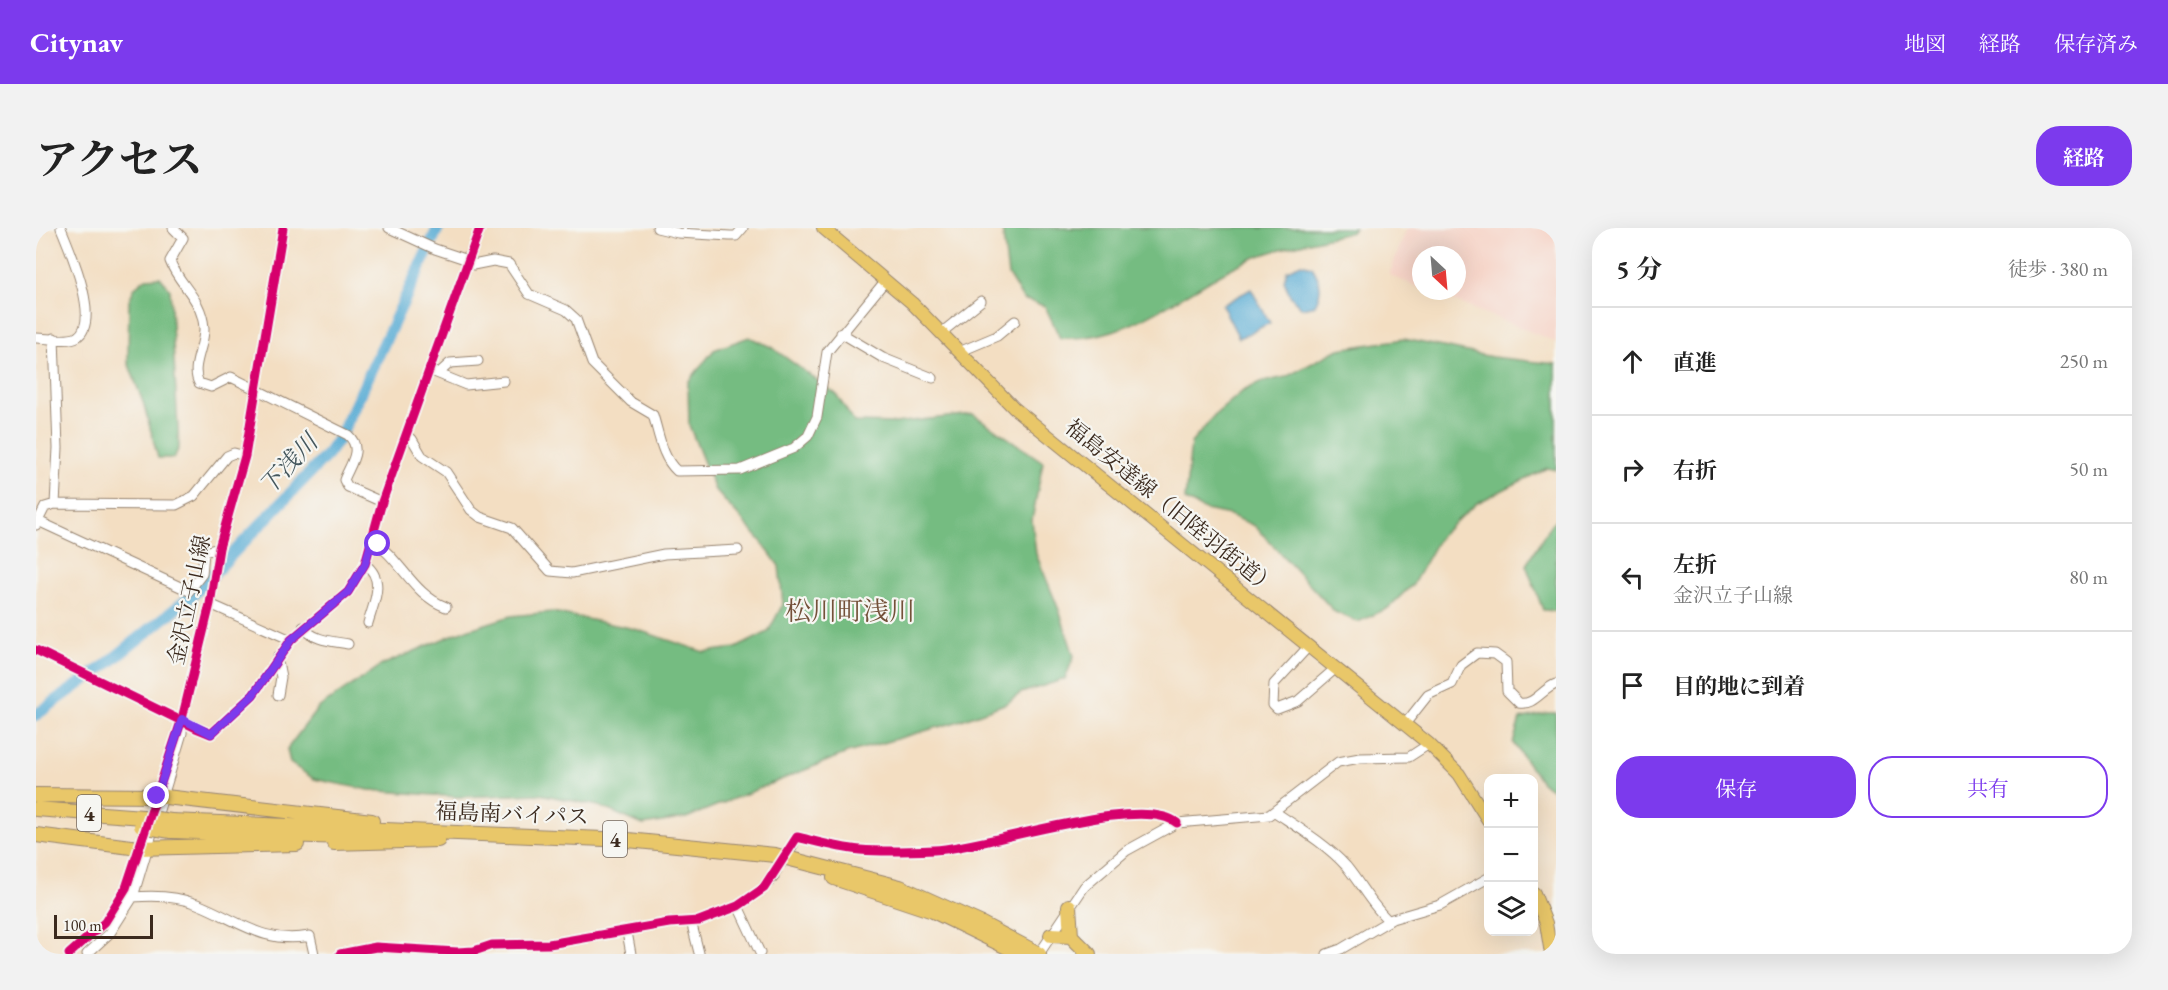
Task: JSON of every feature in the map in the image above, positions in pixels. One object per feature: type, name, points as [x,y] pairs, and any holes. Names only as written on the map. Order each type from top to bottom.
[{"type":"highway","points":[[36,795],[161,797],[480,833]]},
{"type":"highway","name":"福島南バイパス","points":[[36,809],[171,826],[457,839],[723,855],[782,865],[883,892],[933,911],[1021,954]]},
{"type":"highway","name":"福島南バイパス","points":[[36,817],[142,822]]},
{"type":"highway","name":"福島南バイパス","points":[[171,826],[480,833],[683,844],[796,860],[900,887],[982,924],[1039,954]]},
{"type":"highway","points":[[36,835],[144,848],[457,839]]},
{"type":"highway","points":[[1069,906],[1071,936],[1089,954]]},
{"type":"highway","points":[[1049,938],[1071,936]]},
{"type":"main road","name":"福島安達線（旧陸羽街道）","points":[[823,228],[886,280],[1014,408],[1428,744],[1459,774],[1484,814]]},
{"type":"main road","points":[[1538,905],[1546,923],[1551,954]]},
{"type":"street","points":[[36,338],[79,336],[85,326],[83,281],[62,228]]},
{"type":"street","points":[[173,228],[182,234],[183,240],[170,261],[198,304],[204,325],[204,340],[195,371],[199,383],[211,387],[231,377],[344,433],[353,441],[356,454],[344,480],[348,487],[382,502]]},
{"type":"street","name":"金沢立子山線","points":[[87,954],[110,933],[133,897],[144,848],[161,797],[210,604],[219,552],[245,456],[283,228]]},
{"type":"street","points":[[389,228],[431,247],[468,260],[473,265],[493,261],[509,264],[530,294],[566,310],[576,319],[592,363],[631,402],[653,415],[670,465],[677,471],[740,470],[794,448],[808,436],[817,417],[827,352],[886,280]]},
{"type":"street","points":[[36,650],[211,734],[253,695],[277,657],[291,640],[303,627],[348,592],[365,564],[382,502],[480,228]]},
{"type":"street","points":[[657,228],[678,233],[736,236],[743,228]]},
{"type":"street","points":[[941,333],[981,301]]},
{"type":"street","points":[[959,352],[997,336],[1015,321]]},
{"type":"street","points":[[841,333],[883,358],[933,378]]},
{"type":"street","points":[[54,338],[58,448],[55,504]]},
{"type":"street","points":[[439,373],[450,363],[478,361]]},
{"type":"street","points":[[429,370],[466,385],[504,381]]},
{"type":"street","points":[[406,436],[412,440],[422,456],[446,472],[471,510],[480,517],[512,528],[550,571],[572,573],[664,554],[738,550]]},
{"type":"street","points":[[219,552],[204,552],[202,574],[189,591],[37,523],[45,507],[55,504],[176,505],[194,496],[227,456],[234,453],[245,456]]},
{"type":"street","points":[[372,540],[387,551],[426,597],[446,607]]},
{"type":"street","points":[[365,564],[376,575],[378,583],[368,623]]},
{"type":"street","points":[[210,604],[291,640]]},
{"type":"street","points":[[303,627],[309,635],[348,644]]},
{"type":"street","points":[[1309,646],[1274,684],[1273,705],[1277,709],[1298,701],[1336,668]]},
{"type":"street","points":[[1405,724],[1428,696],[1450,686],[1461,665],[1477,653],[1495,654],[1506,662],[1508,670],[1505,687],[1509,696],[1519,703],[1529,703],[1543,690],[1556,684]]},
{"type":"street","points":[[277,657],[281,677],[278,695]]},
{"type":"street","points":[[1039,954],[1069,906],[1100,871],[1126,850],[1177,824],[1242,819],[1275,812],[1338,762],[1360,758],[1409,757],[1428,744]]},
{"type":"street","points":[[1275,812],[1327,849],[1346,866],[1376,908],[1389,921]]},
{"type":"street","points":[[792,848],[797,837],[860,850],[935,850],[959,848],[1058,824],[1113,818],[1152,815],[1172,819],[1177,824]]},
{"type":"street","name":"金沢立子山線","points":[[69,954],[105,922],[117,905],[144,848]]},
{"type":"street","points":[[340,954],[376,947],[397,951],[457,952],[474,951],[492,945],[552,949],[716,915],[738,906],[764,888],[774,877]]},
{"type":"street","points":[[1327,954],[1341,949],[1389,921],[1440,905],[1484,880]]},
{"type":"street","points":[[133,897],[164,896],[196,903],[264,936],[282,939],[310,936],[314,954]]},
{"type":"street","points":[[738,906],[760,953]]},
{"type":"street","points":[[691,921],[699,953]]},
{"type":"street","points":[[627,932],[631,954]]},
{"type":"shaded area","points":[[1407,228],[1556,228],[1556,342],[1451,300],[1466,300],[1466,246],[1412,246],[1412,284],[1389,275]]},
{"type":"green space","points":[[1002,228],[1355,228],[1352,232],[1259,256],[1234,267],[1138,321],[1113,331],[1087,337],[1060,338],[1045,306],[1023,299],[1008,275]]},
{"type":"green space","points":[[160,277],[170,289],[179,447],[174,458],[158,458],[144,405],[128,362],[129,300],[135,287],[146,278]]},
{"type":"green space","points":[[749,337],[771,347],[836,394],[854,422],[895,423],[973,414],[1043,462],[1032,520],[1036,554],[1059,610],[1074,656],[1065,679],[1021,693],[1007,703],[956,722],[847,753],[686,818],[643,825],[599,806],[540,794],[458,797],[369,790],[314,779],[290,763],[287,749],[318,708],[382,665],[457,633],[511,616],[552,612],[635,629],[704,652],[736,648],[768,632],[783,604],[779,566],[761,541],[715,490],[689,425],[688,382],[714,350]]},
{"type":"green space","points":[[1404,339],[1492,357],[1556,364],[1556,470],[1547,468],[1477,503],[1440,536],[1413,584],[1388,608],[1358,622],[1335,612],[1255,526],[1230,515],[1205,510],[1185,500],[1191,443],[1217,413],[1243,391],[1262,382],[1286,377],[1339,349]]},
{"type":"green space","points":[[1556,520],[1556,611],[1543,610],[1526,565],[1551,524]]},
{"type":"green space","points":[[1556,713],[1556,792],[1541,782],[1538,774],[1535,774],[1513,743],[1520,719]]},
{"type":"water","points":[[1301,264],[1312,267],[1320,286],[1315,305],[1302,308],[1291,297],[1284,281],[1287,270]]},
{"type":"water","points":[[1251,289],[1270,323],[1239,338],[1222,305]]},
{"type":"waterway","name":"下浅川","points":[[36,715],[107,664],[194,594],[327,455],[340,437],[438,228]]},
{"type":"tunnel","points":[[774,877],[789,854]]},
{"type":"cycle path","points":[[69,954],[105,922],[126,888],[182,719],[210,604],[219,548],[245,456],[283,228]]},
{"type":"cycle path","points":[[36,650],[211,734],[253,695],[291,640],[348,592],[365,564],[382,502],[480,228]]},
{"type":"cycle path","points":[[340,954],[376,947],[474,951],[492,945],[549,944],[669,923],[699,921],[738,906],[764,888],[797,837],[860,850],[934,850],[1097,818],[1131,814],[1158,816],[1177,823]]},
{"type":"district","name":"松川町浅川","points":[[850,611]]},
{"type":"route","points":[[157,796],[182,719],[211,734],[224,723],[263,683],[274,662],[291,640],[311,620],[348,592],[365,564],[372,540],[378,544]]}]
